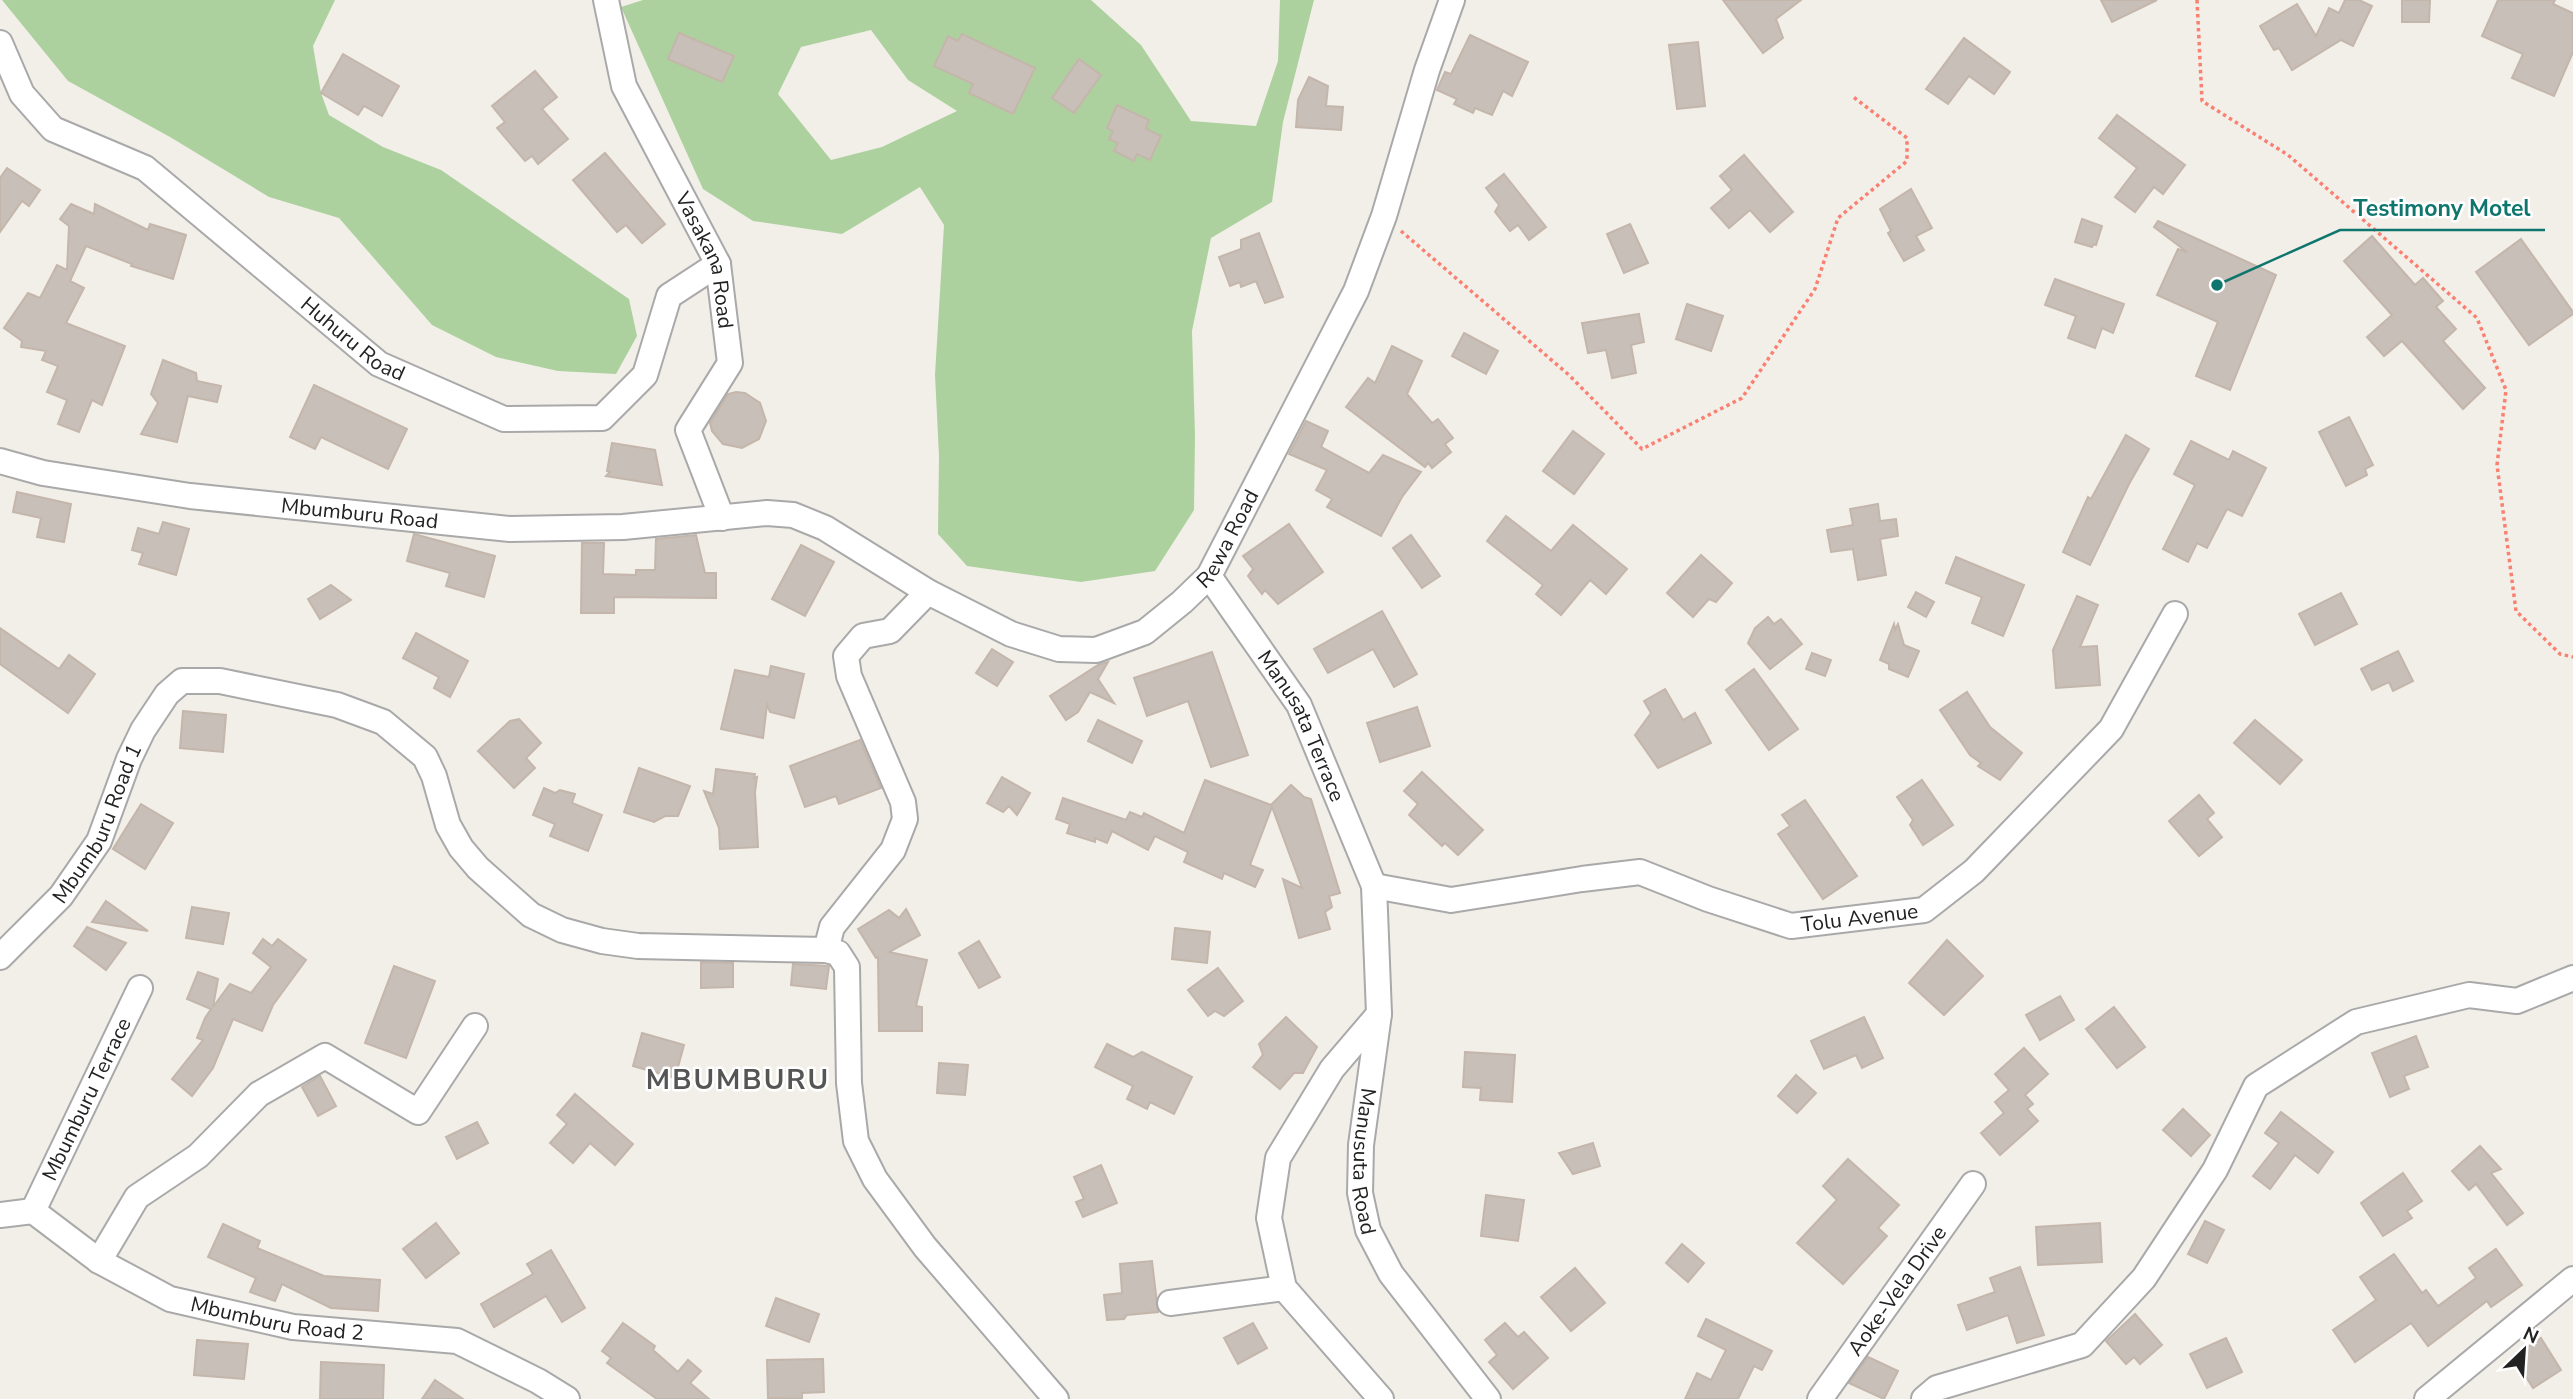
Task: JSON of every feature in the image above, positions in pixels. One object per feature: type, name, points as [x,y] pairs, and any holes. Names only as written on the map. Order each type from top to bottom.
[{"type":"street","name":"Vasakana Road","points":[[606,0],[624,86],[718,264],[730,363],[688,430],[722,518]]},
{"type":"street","name":"Rewa Road","points":[[722,518],[767,513],[793,515],[825,528],[928,592],[1012,634],[1059,649],[1096,650],[1145,632],[1209,576],[1356,291],[1384,216],[1427,70],[1452,0]]},
{"type":"street","name":"Huhuru Road","points":[[0,43],[22,94],[53,129],[145,168],[379,364],[504,419],[602,418],[645,375],[669,296],[718,264]]},
{"type":"street","name":"Mbumburu Road","points":[[0,461],[43,473],[190,496],[510,529],[623,527],[722,518]]},
{"type":"street","name":"Manusata Terrace","points":[[1209,576],[1299,705],[1374,887]]},
{"type":"street","points":[[928,592],[890,631],[863,636],[846,656],[849,676],[903,802],[905,819],[893,850],[832,927],[826,950],[838,953],[847,967],[849,1083],[856,1141],[875,1179],[925,1247],[1056,1399]]},
{"type":"street","name":"Tolu Avenue","points":[[1374,887],[1451,900],[1640,872],[1708,899],[1791,926],[1924,910],[1973,871],[2111,729],[2175,614]]},
{"type":"street","name":"Mbumburu Road 1","points":[[0,957],[61,896],[99,841],[129,759],[143,730],[167,694],[182,681],[220,681],[337,705],[383,722],[425,757],[434,776],[448,825],[461,848],[478,868],[531,915],[562,930],[602,941],[638,946],[826,950]]},
{"type":"street","name":"Manusuta Road","points":[[1374,887],[1379,1014],[1361,1145],[1360,1193],[1368,1230],[1391,1274],[1488,1399]]},
{"type":"street","points":[[1924,1399],[1937,1388],[2082,1345],[2144,1278],[2215,1170],[2256,1086],[2357,1022],[2469,995],[2518,1000],[2573,978]]},
{"type":"street","name":"Mbumburu Terrace","points":[[33,1211],[140,988]]},
{"type":"street","points":[[1379,1014],[1332,1069],[1278,1158],[1269,1218],[1284,1288],[1381,1399]]},
{"type":"street","points":[[99,1261],[137,1197],[198,1156],[259,1094],[325,1056],[418,1112],[475,1026]]},
{"type":"street","name":"Aoke-Vela Drive","points":[[1820,1399],[1973,1184]]},
{"type":"street","points":[[0,1215],[33,1211]]},
{"type":"street","name":"Mbumburu Road 2","points":[[33,1211],[99,1261],[170,1299],[293,1327],[457,1341],[538,1381],[567,1399]]},
{"type":"street","points":[[2427,1399],[2573,1279]]},
{"type":"street","points":[[1170,1303],[1284,1288]]},
{"type":"path","points":[[2197,0],[2202,101],[2288,155],[2477,318],[2506,390],[2497,465],[2516,611],[2560,654],[2573,657]]},
{"type":"path","points":[[1384,216],[1569,375],[1642,449],[1742,398],[1815,289],[1838,218],[1907,161],[1907,138],[1852,96]]},
{"type":"green space","points":[[2,0],[335,0],[313,46],[321,93],[329,115],[383,147],[441,170],[629,299],[637,336],[616,374],[558,371],[496,357],[432,325],[339,218],[269,197],[170,137],[68,81]]},
{"type":"green space","points":[[643,0],[1091,0],[1141,45],[1191,121],[1256,126],[1278,61],[1280,0],[1314,0],[1283,122],[1272,202],[1211,238],[1192,331],[1194,510],[1155,571],[1081,582],[967,566],[938,534],[939,456],[935,375],[944,225],[920,187],[842,234],[753,221],[703,189],[621,7]],"holes":[[[871,30],[908,80],[957,111],[882,147],[831,160],[778,94],[801,47]]]},
{"type":"building","points":[[1723,0],[1801,0],[1776,19],[1783,38],[1763,53]]},
{"type":"building","points":[[2101,0],[2157,0],[2112,22]]},
{"type":"building","points":[[2345,0],[2359,0],[2372,6],[2353,46],[2341,40],[2292,70],[2279,48],[2274,50],[2260,26],[2297,4],[2316,36],[2329,8],[2339,13]]},
{"type":"building","points":[[2402,0],[2430,0],[2429,22],[2402,22]]},
{"type":"building","points":[[2498,0],[2555,0],[2553,4],[2573,13],[2573,52],[2554,96],[2512,78],[2523,54],[2482,36]]},
{"type":"building","points":[[679,33],[734,56],[722,82],[668,59]]},
{"type":"building","points":[[962,34],[1035,68],[1013,114],[969,93],[973,84],[934,66],[948,36],[958,41]]},
{"type":"building","points":[[1470,35],[1528,62],[1512,96],[1503,91],[1492,115],[1475,108],[1473,113],[1454,104],[1457,99],[1437,90],[1445,72],[1451,74]]},
{"type":"building","points":[[1964,38],[2010,72],[1994,94],[1969,76],[1948,104],[1926,89]]},
{"type":"building","points":[[1698,42],[1705,106],[1677,109],[1669,45]]},
{"type":"building","points":[[343,54],[399,86],[382,116],[364,106],[358,115],[321,93]]},
{"type":"building","points":[[1079,59],[1101,75],[1074,113],[1052,98]]},
{"type":"building","points":[[535,71],[557,97],[542,109],[568,139],[538,164],[532,156],[525,161],[497,128],[505,122],[492,106]]},
{"type":"building","points":[[1309,77],[1328,86],[1326,106],[1343,107],[1341,130],[1296,127],[1298,100]]},
{"type":"building","points":[[1117,105],[1149,120],[1146,129],[1161,136],[1150,160],[1137,154],[1134,161],[1114,151],[1118,143],[1109,139],[1113,131],[1107,128]]},
{"type":"building","points":[[2117,115],[2185,165],[2163,194],[2154,187],[2135,212],[2115,197],[2137,168],[2099,138]]},
{"type":"building","points":[[605,153],[665,224],[642,243],[626,225],[617,232],[573,180]]},
{"type":"building","points":[[1744,155],[1793,212],[1770,232],[1750,210],[1729,228],[1711,208],[1732,190],[1720,176]]},
{"type":"building","points":[[7,168],[40,190],[29,206],[22,201],[0,232],[0,178]]},
{"type":"building","points":[[1504,174],[1546,227],[1529,240],[1518,225],[1510,231],[1495,212],[1499,205],[1486,188]]},
{"type":"building","points":[[1911,189],[1932,228],[1916,236],[1924,250],[1904,261],[1888,233],[1891,231],[1880,209]]},
{"type":"building","points":[[71,204],[94,214],[95,204],[148,230],[150,224],[186,235],[173,279],[131,266],[132,264],[86,246],[70,281],[84,288],[66,323],[125,346],[102,405],[92,400],[79,432],[58,424],[67,400],[47,392],[58,366],[42,360],[46,351],[21,347],[22,341],[4,328],[28,293],[40,298],[57,265],[67,270],[69,226],[60,219]]},
{"type":"building","points":[[2082,219],[2102,226],[2096,245],[2092,247],[2075,242]]},
{"type":"building","points":[[2158,221],[2276,275],[2230,390],[2196,376],[2218,322],[2157,295],[2178,249],[2187,252],[2154,227]]},
{"type":"building","points":[[1630,224],[1648,263],[1624,273],[1607,234]]},
{"type":"building","points":[[1259,233],[1283,297],[1265,303],[1256,281],[1241,287],[1240,282],[1230,286],[1219,257],[1241,249],[1241,240]]},
{"type":"building","points":[[2372,236],[2415,285],[2423,278],[2443,301],[2436,307],[2456,329],[2443,341],[2485,388],[2463,409],[2402,341],[2384,356],[2367,337],[2392,315],[2344,261]]},
{"type":"building","points":[[2521,239],[2573,312],[2529,345],[2476,272]]},
{"type":"building","points":[[2055,279],[2124,304],[2113,333],[2102,328],[2095,348],[2068,338],[2076,316],[2045,305]]},
{"type":"building","points":[[1687,304],[1723,316],[1711,351],[1676,339]]},
{"type":"building","points":[[1639,314],[1644,342],[1631,345],[1636,373],[1612,378],[1606,350],[1588,353],[1582,323]]},
{"type":"building","points":[[1464,333],[1498,351],[1486,374],[1452,356]]},
{"type":"building","points":[[1392,346],[1422,361],[1407,394],[1432,423],[1438,419],[1453,438],[1445,444],[1451,452],[1432,468],[1428,463],[1425,467],[1346,407],[1368,378],[1375,383]]},
{"type":"building","points":[[163,360],[196,373],[197,381],[221,386],[217,402],[188,396],[177,442],[141,434],[158,403],[151,394]]},
{"type":"building","points":[[314,385],[407,429],[388,469],[321,437],[315,449],[290,437]]},
{"type":"building","points":[[745,393],[760,403],[766,421],[759,439],[742,448],[723,444],[712,431],[710,423],[728,394]]},
{"type":"building","points":[[2349,417],[2373,465],[2365,469],[2367,475],[2346,486],[2319,432]]},
{"type":"building","points":[[1306,421],[1328,431],[1321,447],[1369,473],[1383,455],[1421,472],[1402,497],[1381,536],[1327,507],[1332,499],[1316,490],[1327,470],[1289,454]]},
{"type":"building","points":[[1573,431],[1604,454],[1574,494],[1543,471]]},
{"type":"building","points":[[2126,435],[2149,449],[2090,565],[2063,552],[2088,497],[2091,499]]},
{"type":"building","points":[[2191,441],[2229,460],[2233,451],[2266,468],[2242,516],[2227,509],[2207,548],[2197,543],[2188,562],[2163,549],[2195,485],[2174,474]]},
{"type":"building","points":[[612,443],[655,450],[662,485],[606,476],[610,472],[607,471]]},
{"type":"building","points":[[17,492],[71,504],[64,542],[37,537],[41,518],[13,512]]},
{"type":"building","points":[[1878,504],[1880,521],[1896,519],[1898,536],[1880,539],[1886,575],[1858,580],[1853,549],[1831,552],[1827,530],[1853,525],[1850,509]]},
{"type":"building","points":[[1506,516],[1551,551],[1573,525],[1627,569],[1606,594],[1590,580],[1561,615],[1536,594],[1543,585],[1487,541]]},
{"type":"building","points":[[163,522],[189,529],[176,575],[139,564],[143,553],[132,550],[138,528],[159,534]]},
{"type":"building","points":[[1289,524],[1323,572],[1278,604],[1265,590],[1262,594],[1248,576],[1253,569],[1243,556]]},
{"type":"building","points":[[414,534],[495,556],[484,597],[446,586],[450,573],[407,561]]},
{"type":"building","points":[[696,535],[705,573],[716,573],[716,598],[614,597],[614,613],[581,613],[582,543],[604,543],[603,574],[636,575],[636,570],[655,570],[656,539]]},
{"type":"building","points":[[1411,535],[1440,576],[1422,588],[1393,548]]},
{"type":"building","points":[[801,545],[834,562],[805,616],[772,599]]},
{"type":"building","points":[[1701,555],[1732,583],[1716,602],[1709,599],[1693,617],[1667,593]]},
{"type":"building","points":[[1956,557],[2024,585],[2003,636],[1972,623],[1982,597],[1946,583]]},
{"type":"building","points":[[331,585],[351,600],[320,619],[308,599]]},
{"type":"building","points":[[1916,592],[1934,602],[1926,617],[1908,607]]},
{"type":"building","points":[[2341,593],[2357,624],[2315,645],[2299,614]]},
{"type":"building","points":[[2077,596],[2098,605],[2080,647],[2097,646],[2100,685],[2056,688],[2053,650]]},
{"type":"building","points":[[1382,611],[1417,674],[1394,687],[1373,649],[1328,673],[1314,649]]},
{"type":"building","points":[[1768,617],[1774,624],[1781,619],[1802,644],[1770,669],[1748,643],[1755,628]]},
{"type":"building","points":[[1894,624],[1895,630],[1898,624],[1904,645],[1919,651],[1908,677],[1889,669],[1889,664],[1880,660]]},
{"type":"building","points":[[0,628],[59,669],[69,655],[95,674],[68,713],[0,664]]},
{"type":"building","points":[[416,633],[468,661],[450,697],[434,688],[439,677],[403,658]]},
{"type":"building","points":[[992,649],[1013,662],[997,686],[976,673]]},
{"type":"building","points":[[2398,651],[2413,681],[2393,691],[2389,682],[2372,690],[2361,669]]},
{"type":"building","points":[[1212,652],[1248,755],[1211,767],[1188,701],[1147,716],[1134,678]]},
{"type":"building","points":[[1812,653],[1831,660],[1825,676],[1806,669]]},
{"type":"building","points":[[1108,662],[1098,679],[1114,703],[1090,692],[1078,712],[1066,720],[1050,696],[1098,665]]},
{"type":"building","points":[[771,666],[804,674],[794,718],[770,712],[767,705],[763,738],[721,729],[735,670],[769,677]]},
{"type":"building","points":[[1754,669],[1798,729],[1769,750],[1726,690]]},
{"type":"building","points":[[1665,689],[1683,720],[1695,713],[1711,743],[1658,768],[1635,735],[1651,713],[1644,701]]},
{"type":"building","points":[[1967,692],[1990,727],[2022,753],[2000,780],[1978,766],[1981,763],[1970,755],[1940,710]]},
{"type":"building","points":[[1417,707],[1430,746],[1380,762],[1367,723]]},
{"type":"building","points":[[183,711],[226,715],[223,752],[180,748]]},
{"type":"building","points":[[519,719],[541,743],[526,758],[535,768],[514,788],[478,751],[510,721]]},
{"type":"building","points":[[1098,720],[1142,741],[1132,763],[1088,741]]},
{"type":"building","points":[[2255,720],[2302,760],[2280,784],[2234,743]]},
{"type":"building","points":[[860,740],[881,788],[839,804],[836,796],[805,807],[790,766]]},
{"type":"building","points":[[639,768],[690,786],[678,816],[665,816],[654,822],[624,812]]},
{"type":"building","points":[[716,769],[755,774],[754,778],[757,777],[755,792],[758,847],[720,849],[719,828],[704,791],[713,794]]},
{"type":"building","points":[[1422,772],[1483,830],[1458,855],[1445,843],[1442,846],[1409,815],[1418,804],[1404,791]]},
{"type":"building","points":[[1002,777],[1030,793],[1017,815],[1009,806],[1003,812],[987,803]]},
{"type":"building","points":[[1205,780],[1271,805],[1291,785],[1304,797],[1311,799],[1340,893],[1329,896],[1332,907],[1325,912],[1330,929],[1299,938],[1283,879],[1302,888],[1272,807],[1250,865],[1263,870],[1255,887],[1224,873],[1222,879],[1184,862],[1188,852],[1155,836],[1148,850],[1112,831],[1107,843],[1095,838],[1095,842],[1067,833],[1070,824],[1056,819],[1063,798],[1126,820],[1130,812],[1142,817],[1144,813],[1184,833]]},
{"type":"building","points":[[1922,780],[1953,825],[1923,845],[1910,825],[1913,820],[1897,797]]},
{"type":"building","points":[[544,788],[555,793],[560,790],[575,794],[572,803],[602,815],[588,851],[550,836],[555,824],[533,815]]},
{"type":"building","points":[[2199,795],[2214,813],[2207,819],[2222,837],[2199,856],[2169,821]]},
{"type":"building","points":[[1805,800],[1857,876],[1823,899],[1778,834],[1790,826],[1782,815]]},
{"type":"building","points":[[141,804],[173,823],[145,869],[113,849]]},
{"type":"building","points":[[106,901],[148,931],[92,922]]},
{"type":"building","points":[[192,907],[229,913],[223,944],[186,938]]},
{"type":"building","points":[[906,909],[920,935],[889,952],[927,960],[916,1006],[922,1007],[922,1031],[879,1031],[878,957],[876,958],[858,929],[889,910],[899,918]]},
{"type":"building","points":[[87,927],[126,943],[106,970],[74,946]]},
{"type":"building","points":[[1175,928],[1210,932],[1207,963],[1172,959]]},
{"type":"building","points":[[263,939],[272,946],[278,939],[306,960],[273,1005],[262,1031],[233,1019],[213,1068],[192,1096],[172,1079],[203,1040],[197,1038],[211,1009],[187,999],[198,972],[218,979],[213,1007],[230,984],[251,993],[271,967],[253,953]]},
{"type":"building","points":[[1947,940],[1983,976],[1944,1015],[1909,983]]},
{"type":"building","points":[[979,941],[1000,977],[979,988],[959,953]]},
{"type":"building","points":[[701,962],[733,963],[733,987],[701,988]]},
{"type":"building","points":[[793,964],[829,966],[826,989],[791,985]]},
{"type":"building","points":[[394,966],[435,981],[406,1058],[365,1043]]},
{"type":"building","points":[[1218,968],[1243,1001],[1224,1016],[1215,1011],[1208,1016],[1188,990]]},
{"type":"building","points":[[2060,996],[2074,1020],[2040,1040],[2026,1015]]},
{"type":"building","points":[[2114,1007],[2145,1047],[2117,1068],[2086,1029]]},
{"type":"building","points":[[1286,1017],[1317,1047],[1303,1073],[1294,1073],[1280,1089],[1253,1067],[1263,1055],[1259,1044]]},
{"type":"building","points":[[1864,1017],[1883,1058],[1862,1068],[1856,1055],[1824,1069],[1811,1041]]},
{"type":"building","points":[[642,1033],[684,1045],[675,1078],[633,1066]]},
{"type":"building","points":[[2416,1036],[2428,1067],[2404,1076],[2409,1089],[2390,1097],[2372,1053]]},
{"type":"building","points":[[1107,1044],[1133,1057],[1142,1052],[1192,1077],[1174,1114],[1150,1102],[1147,1109],[1127,1099],[1133,1086],[1095,1067]]},
{"type":"building","points":[[2024,1048],[2048,1074],[2025,1095],[2033,1104],[2027,1109],[2038,1121],[2000,1155],[1981,1133],[2004,1113],[1995,1102],[2009,1090],[1995,1074]]},
{"type":"building","points":[[1465,1052],[1515,1055],[1512,1102],[1480,1100],[1481,1088],[1463,1087]]},
{"type":"building","points":[[939,1063],[968,1065],[965,1095],[937,1093]]},
{"type":"building","points":[[1796,1075],[1816,1093],[1797,1113],[1778,1096]]},
{"type":"building","points":[[320,1076],[336,1106],[318,1116],[302,1087]]},
{"type":"building","points":[[575,1094],[633,1144],[615,1165],[590,1143],[573,1163],[550,1143],[567,1124],[557,1115]]},
{"type":"building","points":[[2183,1109],[2210,1135],[2191,1156],[2163,1130]]},
{"type":"building","points":[[2281,1112],[2333,1152],[2318,1173],[2295,1155],[2270,1189],[2253,1176],[2279,1143],[2265,1133]]},
{"type":"building","points":[[477,1122],[488,1143],[457,1159],[446,1137]]},
{"type":"building","points":[[1593,1143],[1600,1166],[1573,1174],[1559,1153]]},
{"type":"building","points":[[2480,1146],[2501,1169],[2491,1173],[2523,1213],[2507,1225],[2476,1184],[2469,1190],[2452,1171]]},
{"type":"building","points":[[1848,1159],[1899,1205],[1878,1228],[1887,1236],[1843,1284],[1797,1243],[1837,1200],[1823,1186]]},
{"type":"building","points":[[1101,1165],[1117,1203],[1083,1217],[1076,1202],[1084,1199],[1074,1177]]},
{"type":"building","points":[[2403,1173],[2422,1201],[2407,1211],[2412,1218],[2383,1236],[2361,1203]]},
{"type":"building","points":[[1486,1195],[1524,1200],[1518,1241],[1481,1236]]},
{"type":"building","points":[[2205,1221],[2224,1230],[2207,1263],[2188,1254]]},
{"type":"building","points":[[436,1223],[459,1253],[426,1278],[403,1249]]},
{"type":"building","points":[[2100,1223],[2102,1262],[2038,1265],[2036,1227]]},
{"type":"building","points":[[223,1224],[260,1241],[257,1248],[324,1276],[380,1280],[378,1311],[331,1308],[282,1284],[275,1301],[250,1292],[256,1278],[208,1257]]},
{"type":"building","points":[[1682,1244],[1704,1263],[1688,1282],[1666,1263]]},
{"type":"building","points":[[2496,1249],[2522,1285],[2491,1307],[2487,1301],[2428,1346],[2411,1323],[2355,1362],[2333,1330],[2376,1300],[2360,1277],[2394,1254],[2422,1293],[2426,1290],[2438,1306],[2476,1278],[2469,1268]]},
{"type":"building","points":[[551,1250],[585,1308],[562,1322],[546,1296],[494,1327],[481,1304],[533,1274],[527,1264]]},
{"type":"building","points":[[1152,1261],[1158,1312],[1107,1320],[1104,1295],[1122,1293],[1120,1264]]},
{"type":"building","points":[[2020,1267],[2044,1335],[2017,1343],[2008,1315],[1967,1330],[1958,1305],[1995,1292],[1990,1278]]},
{"type":"building","points":[[1575,1268],[1605,1303],[1571,1331],[1541,1297]]},
{"type":"building","points":[[776,1298],[819,1314],[809,1342],[766,1326]]},
{"type":"building","points":[[2135,1314],[2162,1345],[2140,1364],[2134,1357],[2126,1364],[2106,1341]]},
{"type":"building","points":[[1706,1319],[1772,1351],[1762,1370],[1754,1366],[1738,1399],[1685,1399],[1697,1373],[1711,1380],[1726,1350],[1698,1336]]},
{"type":"building","points":[[623,1323],[655,1346],[653,1350],[678,1372],[688,1360],[701,1371],[690,1383],[709,1399],[657,1399],[607,1363],[611,1358],[602,1351]]},
{"type":"building","points":[[1253,1323],[1267,1348],[1238,1364],[1224,1338]]},
{"type":"building","points":[[1505,1323],[1518,1337],[1524,1332],[1548,1358],[1513,1389],[1489,1362],[1497,1355],[1485,1340]]},
{"type":"building","points":[[2226,1338],[2242,1372],[2207,1388],[2190,1354]]},
{"type":"building","points":[[2541,1338],[2561,1370],[2533,1388],[2513,1356]]},
{"type":"building","points":[[197,1340],[248,1344],[244,1379],[194,1375]]},
{"type":"building","points":[[1868,1357],[1898,1371],[1884,1399],[1849,1383]]},
{"type":"building","points":[[823,1359],[824,1392],[802,1393],[802,1399],[768,1398],[767,1360]]},
{"type":"building","points":[[321,1362],[384,1365],[383,1399],[320,1399]]},
{"type":"building","points":[[435,1380],[463,1399],[422,1399]]},
{"type":"place","name":"Testimony Motel","points":[[2217,285]]},
{"type":"district","name":"MBUMBURU","points":[[738,1080]]}]
